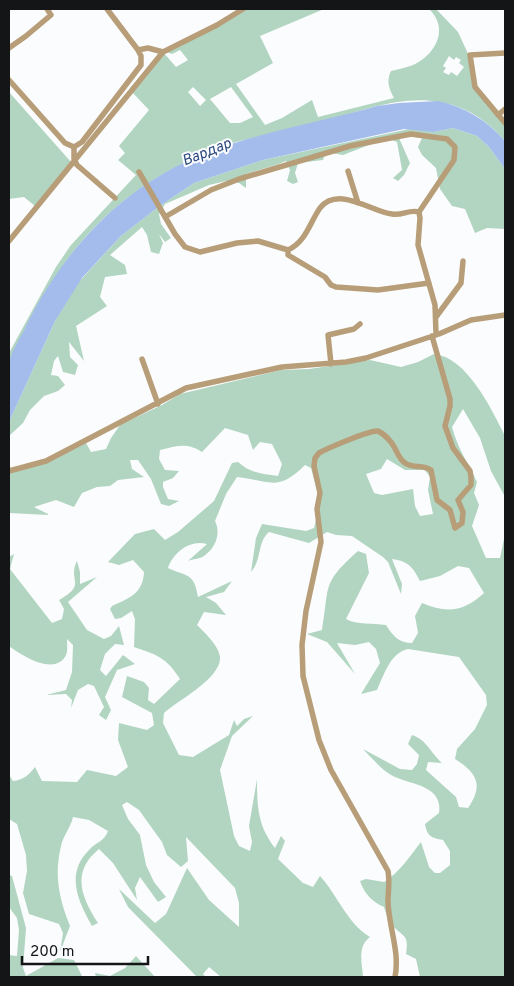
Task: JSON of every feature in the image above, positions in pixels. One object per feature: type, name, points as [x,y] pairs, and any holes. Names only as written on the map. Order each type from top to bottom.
[{"type":"street","points":[[74,147],[82,142],[138,72],[142,62],[138,50],[107,9]]},
{"type":"street","points":[[9,242],[163,52],[244,9]]},
{"type":"street","points":[[9,48],[26,36],[49,12]]},
{"type":"street","points":[[138,50],[148,48],[163,52]]},
{"type":"street","points":[[505,53],[470,55],[474,86],[505,123]]},
{"type":"street","points":[[9,80],[65,144],[74,147]]},
{"type":"street","points":[[498,116],[505,109]]},
{"type":"street","points":[[164,215],[211,190],[350,146],[411,134],[447,139],[455,147],[454,160],[419,212],[418,245],[429,283],[436,317],[434,335],[450,398],[445,426],[453,448],[470,471],[471,477],[471,485],[458,500],[463,512],[462,524],[455,528],[450,510],[437,500],[431,470],[424,465],[410,466],[403,462],[392,442],[376,431],[366,433],[319,453],[315,458],[314,466],[320,493],[316,510],[321,542],[306,611],[302,645],[303,676],[319,740],[345,798],[388,871],[390,884],[388,902],[397,959],[396,977]]},
{"type":"street","points":[[74,147],[74,162],[115,198]]},
{"type":"street","points":[[348,171],[358,203]]},
{"type":"street","points":[[139,172],[182,244],[196,252],[258,241],[288,250],[296,245],[307,232],[323,206],[338,199],[392,214],[419,212]]},
{"type":"street","points":[[288,250],[288,255],[325,276],[331,285],[336,287],[378,290],[429,283]]},
{"type":"street","points":[[436,317],[461,283],[463,261]]},
{"type":"street","points":[[9,471],[46,461],[186,388],[282,367],[331,364],[366,358],[480,318],[505,315]]},
{"type":"street","points":[[331,364],[328,335],[354,329],[360,324]]},
{"type":"street","points":[[142,359],[158,404]]},
{"type":"green space","points":[[243,9],[324,9],[260,36],[273,63],[236,84],[265,125],[282,118],[312,100],[318,117],[394,98],[389,85],[391,71],[417,63],[435,45],[439,31],[438,23],[429,9],[436,9],[458,32],[470,58],[473,81],[505,123],[505,141],[476,115],[449,104],[425,100],[382,105],[236,142],[187,161],[142,187],[96,225],[66,261],[53,281],[29,321],[9,364],[9,353],[56,267],[71,245],[136,175],[118,160],[125,153],[119,146],[149,110],[132,92],[163,52],[176,67],[188,60],[180,50],[172,54],[164,51]],"holes":[[[449,56],[454,60],[456,57],[461,60],[459,63],[464,67],[457,76],[451,72],[449,75],[443,72],[446,68],[443,66]],[[193,87],[206,100],[200,106],[188,92]],[[231,87],[253,117],[240,123],[230,123],[210,99]]]},
{"type":"green space","points":[[9,92],[71,162],[35,206],[24,197],[9,199]]},
{"type":"green space","points":[[414,128],[434,132],[453,128],[477,136],[489,147],[505,169],[505,229],[487,228],[475,233],[465,209],[452,206],[440,189],[436,168],[422,155],[418,147],[422,138],[407,136],[399,138],[410,163],[404,175],[398,181],[393,178],[402,170],[397,142],[387,138],[343,155],[326,152],[323,160],[298,163],[295,173],[298,182],[293,184],[287,181],[290,170],[286,161],[246,174],[246,188],[239,183],[226,181],[209,185],[165,204],[159,214],[161,224],[171,238],[165,242],[159,234],[163,243],[159,254],[151,252],[147,235],[142,227],[110,255],[125,265],[127,274],[105,277],[100,297],[107,306],[76,326],[84,361],[69,342],[70,357],[78,365],[75,375],[63,372],[58,356],[54,361],[51,375],[58,376],[65,385],[58,391],[44,396],[30,410],[23,423],[9,436],[9,422],[55,321],[76,285],[121,236],[157,208],[194,183],[263,160]]},
{"type":"green space","points":[[434,354],[446,357],[457,364],[468,374],[486,399],[505,436],[505,977],[420,977],[416,959],[406,954],[407,943],[405,937],[391,923],[384,907],[372,900],[366,893],[360,881],[366,879],[384,882],[399,869],[421,842],[429,867],[435,873],[440,873],[450,865],[450,851],[443,840],[428,834],[425,824],[439,813],[439,804],[436,797],[425,788],[386,772],[363,749],[400,769],[412,770],[417,764],[419,755],[408,744],[412,735],[417,737],[425,743],[442,763],[428,762],[426,770],[456,797],[459,807],[468,808],[476,793],[476,780],[469,769],[455,759],[457,749],[475,729],[487,705],[486,695],[459,657],[408,649],[402,651],[392,660],[377,690],[361,694],[380,663],[376,649],[369,642],[355,645],[337,643],[355,674],[327,642],[307,634],[322,630],[327,594],[332,579],[358,551],[366,554],[369,573],[346,619],[360,623],[386,625],[394,636],[403,642],[412,643],[418,633],[415,616],[422,603],[440,609],[455,609],[470,604],[484,593],[469,568],[458,566],[440,576],[420,581],[409,566],[402,561],[392,559],[402,584],[401,594],[388,562],[383,557],[352,536],[336,535],[327,532],[309,543],[269,532],[265,536],[257,562],[251,572],[256,538],[262,524],[306,531],[314,528],[320,502],[311,468],[305,465],[288,479],[281,482],[274,483],[237,477],[226,494],[215,521],[218,530],[212,549],[202,557],[188,561],[207,544],[195,543],[183,548],[170,562],[168,568],[192,579],[198,597],[232,581],[224,592],[206,597],[216,603],[226,615],[204,612],[197,625],[212,641],[219,653],[220,661],[216,670],[200,687],[164,713],[163,723],[179,755],[193,757],[229,735],[234,720],[237,726],[244,719],[253,716],[232,736],[220,770],[234,836],[239,846],[250,851],[252,842],[249,826],[257,779],[258,807],[265,832],[275,848],[281,836],[285,841],[278,859],[303,883],[313,887],[320,876],[349,917],[370,937],[363,945],[362,950],[363,977],[221,977],[209,967],[203,974],[206,977],[197,977],[128,907],[119,889],[155,923],[166,914],[187,868],[209,900],[239,927],[239,903],[235,888],[186,837],[188,861],[181,867],[167,855],[162,842],[139,810],[127,802],[122,805],[128,819],[140,835],[146,865],[154,882],[166,897],[158,902],[140,877],[135,888],[137,900],[113,863],[99,849],[90,858],[82,876],[83,894],[98,923],[92,926],[82,907],[76,888],[77,868],[92,847],[102,840],[108,831],[89,820],[73,817],[62,842],[58,867],[60,896],[70,926],[60,952],[63,933],[59,924],[29,914],[23,893],[27,871],[26,855],[17,824],[9,819],[9,775],[13,781],[20,780],[35,767],[42,781],[77,782],[87,770],[116,776],[128,767],[118,740],[119,723],[147,730],[154,725],[152,713],[122,697],[127,676],[144,682],[149,688],[148,700],[154,704],[180,679],[165,661],[149,652],[134,647],[135,619],[132,611],[121,618],[115,619],[110,609],[138,590],[144,572],[133,560],[119,565],[108,562],[135,534],[154,529],[165,540],[178,532],[214,501],[232,463],[238,462],[252,471],[261,474],[278,476],[282,464],[272,444],[260,442],[253,450],[248,435],[225,428],[202,452],[187,446],[160,450],[159,459],[165,470],[179,471],[173,478],[163,482],[168,499],[179,501],[169,506],[161,504],[151,479],[138,460],[130,460],[132,469],[144,477],[118,480],[110,486],[97,487],[82,493],[74,507],[56,500],[34,507],[50,515],[9,513],[9,465],[11,468],[53,460],[86,443],[91,452],[106,449],[120,425],[162,405],[180,394],[281,370],[309,369],[370,360],[401,367],[418,362]],"holes":[[[463,409],[480,438],[491,471],[504,495],[504,539],[500,558],[486,558],[472,526],[479,505],[474,493],[477,482],[452,427]],[[387,459],[405,470],[425,470],[430,477],[428,490],[433,514],[420,516],[415,506],[413,489],[382,495],[374,493],[366,474],[381,469]]]},
{"type":"green space","points":[[14,554],[10,569],[52,623],[62,619],[64,609],[59,600],[68,595],[75,586],[74,573],[77,561],[80,572],[80,584],[97,577],[68,602],[87,630],[104,639],[111,636],[119,626],[124,645],[115,644],[105,654],[100,670],[106,676],[123,655],[135,664],[117,670],[105,697],[111,710],[106,720],[99,715],[104,707],[94,686],[88,684],[78,690],[71,708],[72,700],[66,694],[46,695],[66,690],[72,672],[73,645],[67,639],[66,655],[61,661],[54,664],[46,664],[29,659],[9,646],[9,557]]},
{"type":"green space","points":[[9,875],[12,876],[26,928],[23,968],[26,976],[58,958],[74,960],[82,976],[90,977],[10,977],[9,955],[17,956],[19,930],[17,918],[9,907]]},
{"type":"green space","points":[[136,956],[155,977],[96,977],[95,973],[110,976],[125,968]]},
{"type":"water","name":"Вардар","points":[[438,101],[475,115],[498,133],[505,141],[505,169],[489,147],[477,136],[453,128],[434,132],[404,129],[263,160],[194,183],[157,208],[121,236],[82,278],[55,321],[9,422],[9,365],[16,344],[42,296],[79,245],[100,222],[149,182],[177,166],[206,153],[247,139],[377,106]]}]
